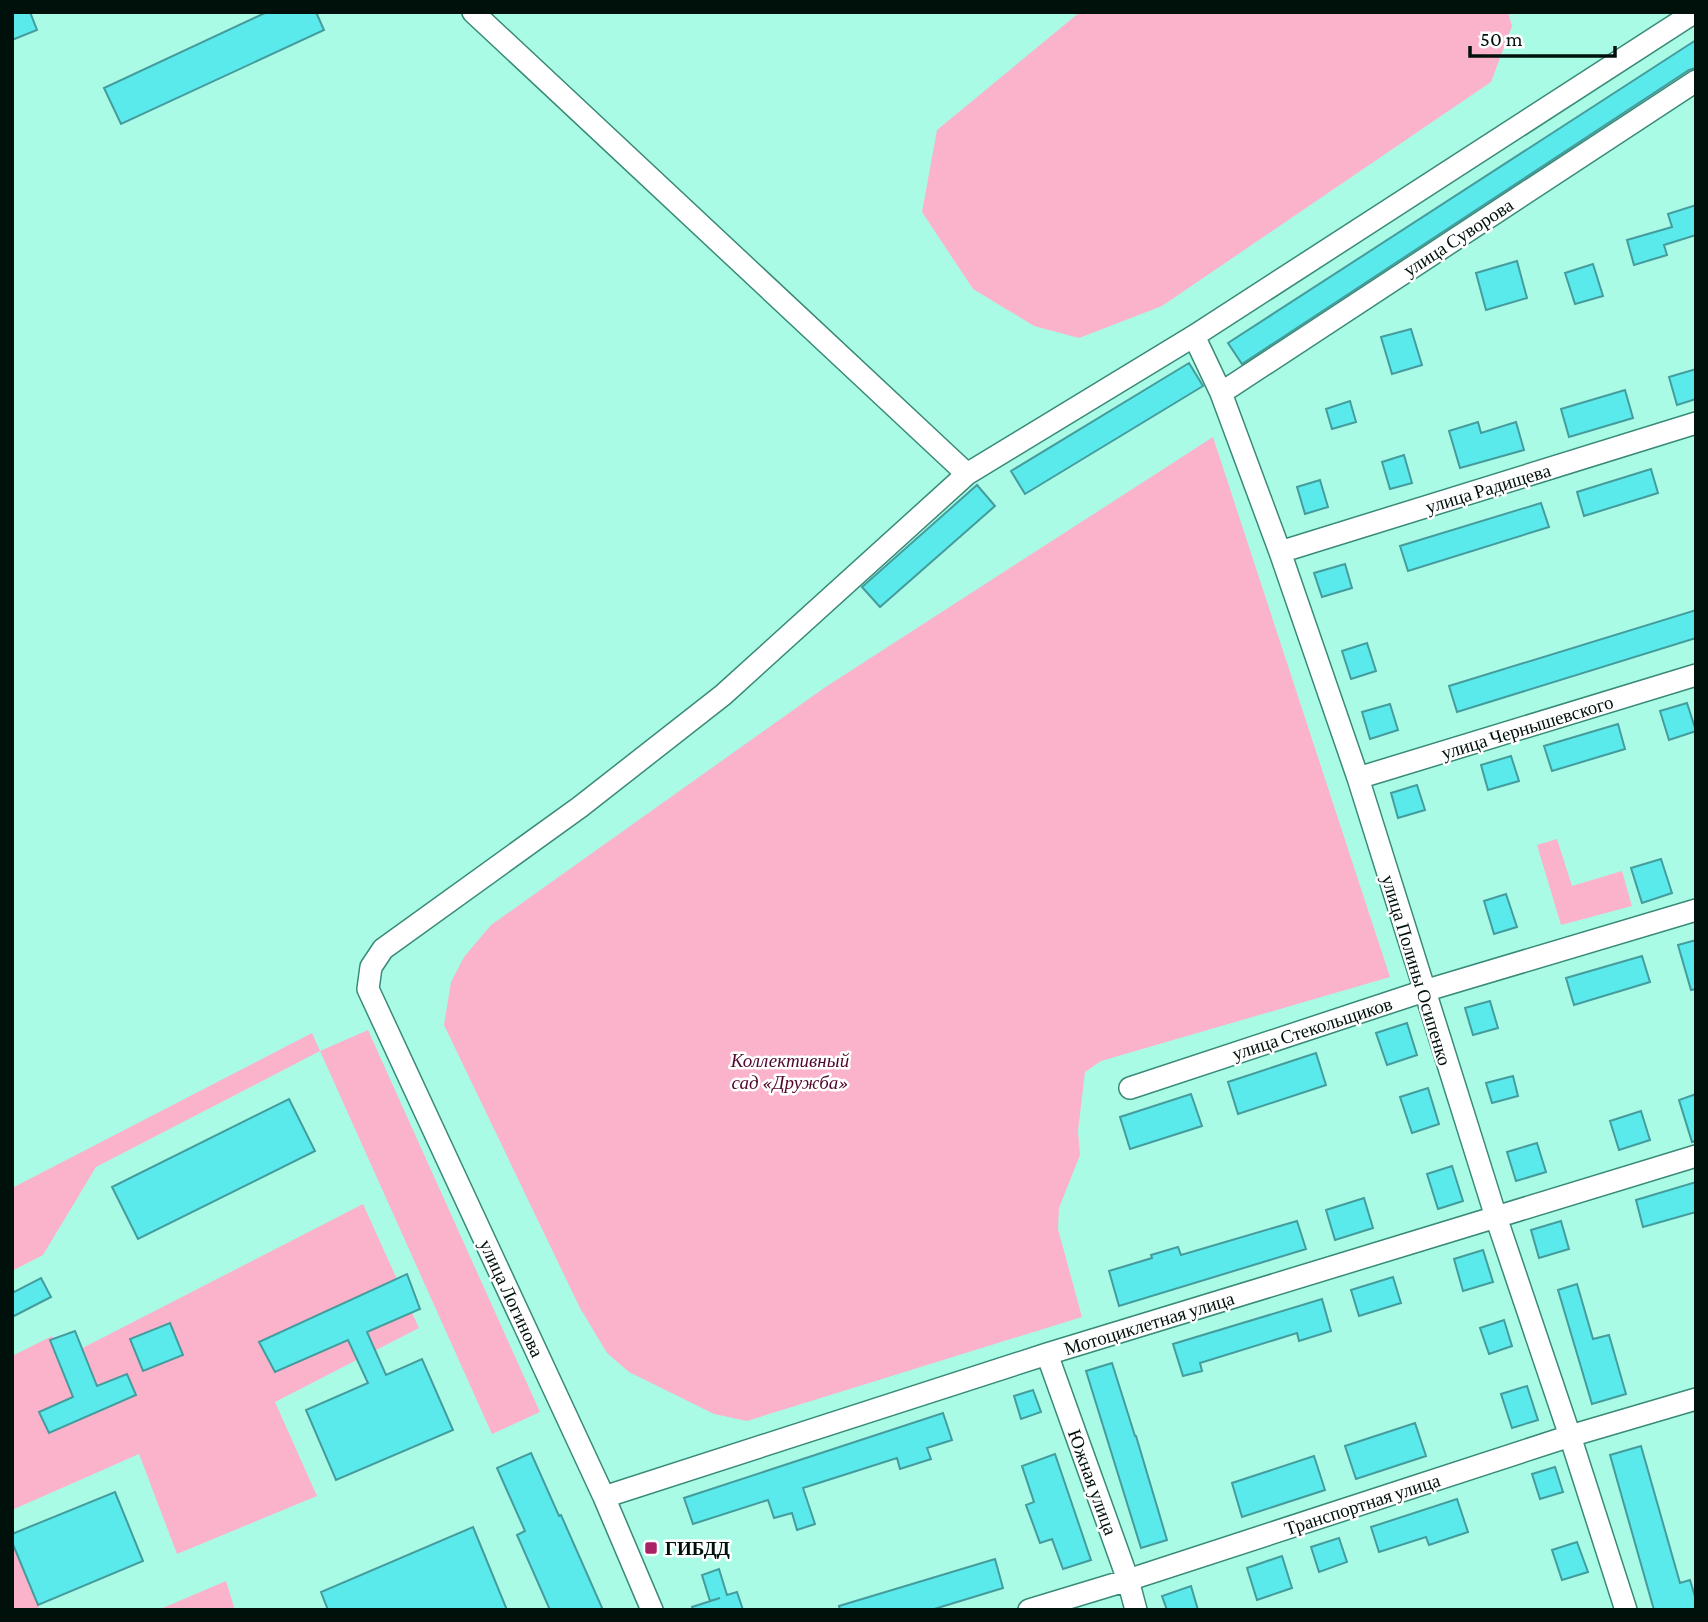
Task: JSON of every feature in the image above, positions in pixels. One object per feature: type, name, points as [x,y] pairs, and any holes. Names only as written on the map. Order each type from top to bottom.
[{"type":"street","points":[[472,12],[967,474],[1194,336],[1695,12]]},
{"type":"street","name":"улица Суворова","points":[[1221,393],[1696,81]]},
{"type":"street","name":"улица Полины Осипенко","points":[[1194,336],[1221,393],[1280,552],[1358,778],[1496,1217],[1626,1610]]},
{"type":"street","name":"улица Радищева","points":[[1280,552],[1696,424]]},
{"type":"street","name":"улица Логинова","points":[[652,1610],[604,1497],[368,989],[370,967],[383,949],[580,807],[723,695],[967,474]]},
{"type":"street","name":"улица Чернышевского","points":[[1358,778],[1696,675]]},
{"type":"street","name":"улица Стекольщиков","points":[[1130,1088],[1424,991],[1696,910]]},
{"type":"street","name":"Мотоциклетная улица","points":[[604,1497],[1047,1354],[1696,1156]]},
{"type":"street","name":"Южная улица","points":[[1047,1354],[1128,1580],[1136,1610]]},
{"type":"street","name":"Транспортная улица","points":[[1029,1610],[1570,1436],[1696,1399]]},
{"type":"green space","points":[[1080,12],[1508,12],[1512,26],[1491,82],[1162,306],[1079,338],[1034,326],[973,289],[922,212],[937,130]]},
{"type":"green space","name":"Коллективный сад «Дружба»","points":[[1213,437],[1390,977],[1101,1061],[1085,1072],[1078,1131],[1080,1155],[1059,1208],[1058,1229],[1082,1317],[747,1421],[714,1414],[629,1372],[607,1353],[580,1308],[444,1025],[451,982],[464,957],[491,925],[824,688]]},
{"type":"green space","points":[[1557,839],[1572,886],[1622,871],[1632,906],[1561,925],[1537,845]]},
{"type":"green space","points":[[368,1030],[540,1412],[492,1434],[320,1051]]},
{"type":"green space","points":[[312,1033],[320,1051],[96,1167],[43,1255],[12,1271],[12,1188]]},
{"type":"green space","points":[[363,1204],[419,1328],[275,1402],[317,1496],[177,1554],[139,1454],[12,1510],[12,1356],[52,1336],[63,1358]]},
{"type":"green space","points":[[12,1544],[40,1610],[12,1610]]},
{"type":"green space","points":[[226,1581],[235,1610],[158,1610]]},
{"type":"building","points":[[12,12],[30,12],[37,30],[12,40]]},
{"type":"building","points":[[267,12],[316,12],[324,30],[121,124],[104,88]]},
{"type":"building","points":[[1696,40],[1696,68],[1689,70],[1242,364],[1228,343]]},
{"type":"building","points":[[1696,205],[1696,235],[1664,245],[1667,255],[1634,265],[1627,240],[1672,227],[1668,214]]},
{"type":"building","points":[[1517,261],[1527,298],[1486,310],[1476,273]]},
{"type":"building","points":[[1593,264],[1603,296],[1575,304],[1565,273]]},
{"type":"building","points":[[1411,329],[1422,365],[1392,374],[1381,337]]},
{"type":"building","points":[[1189,363],[1203,386],[1025,494],[1011,471]]},
{"type":"building","points":[[1696,369],[1696,399],[1677,405],[1669,377]]},
{"type":"building","points":[[1625,390],[1633,418],[1569,437],[1561,409]]},
{"type":"building","points":[[1350,401],[1356,422],[1332,429],[1326,409]]},
{"type":"building","points":[[1478,422],[1481,433],[1516,422],[1524,450],[1460,468],[1449,431]]},
{"type":"building","points":[[1404,455],[1412,483],[1390,489],[1382,462]]},
{"type":"building","points":[[1651,469],[1658,493],[1584,516],[1577,492]]},
{"type":"building","points":[[1320,480],[1328,507],[1305,514],[1297,487]]},
{"type":"building","points":[[977,485],[995,506],[880,607],[862,587]]},
{"type":"building","points":[[1541,503],[1549,527],[1408,571],[1400,546]]},
{"type":"building","points":[[1345,564],[1352,588],[1322,597],[1314,573]]},
{"type":"building","points":[[1696,610],[1696,638],[1457,712],[1449,686]]},
{"type":"building","points":[[1367,643],[1376,671],[1351,679],[1342,651]]},
{"type":"building","points":[[1687,703],[1696,731],[1669,740],[1660,711]]},
{"type":"building","points":[[1390,704],[1398,730],[1370,739],[1362,712]]},
{"type":"building","points":[[1618,724],[1625,749],[1552,771],[1544,746]]},
{"type":"building","points":[[1511,756],[1519,781],[1488,790],[1481,765]]},
{"type":"building","points":[[1417,785],[1425,810],[1398,818],[1391,793]]},
{"type":"building","points":[[1661,859],[1672,893],[1642,903],[1631,868]]},
{"type":"building","points":[[1506,894],[1517,927],[1494,934],[1484,901]]},
{"type":"building","points":[[1696,940],[1696,989],[1691,990],[1678,945]]},
{"type":"building","points":[[1642,956],[1650,982],[1574,1005],[1566,978]]},
{"type":"building","points":[[1490,1001],[1498,1028],[1473,1035],[1465,1008]]},
{"type":"building","points":[[1407,1023],[1417,1055],[1387,1065],[1376,1033]]},
{"type":"building","points":[[1316,1053],[1326,1085],[1238,1114],[1228,1082]]},
{"type":"building","points":[[1513,1076],[1518,1096],[1492,1103],[1486,1083]]},
{"type":"building","points":[[1428,1088],[1439,1124],[1412,1133],[1400,1097]]},
{"type":"building","points":[[1191,1094],[1202,1126],[1130,1149],[1120,1117]]},
{"type":"building","points":[[1696,1094],[1696,1141],[1692,1142],[1679,1100]]},
{"type":"building","points":[[289,1099],[315,1151],[138,1239],[112,1187]]},
{"type":"building","points":[[1641,1111],[1650,1140],[1619,1150],[1610,1121]]},
{"type":"building","points":[[1537,1143],[1546,1172],[1516,1181],[1507,1152]]},
{"type":"building","points":[[1452,1166],[1463,1201],[1438,1209],[1427,1174]]},
{"type":"building","points":[[1696,1182],[1696,1212],[1643,1227],[1636,1200]]},
{"type":"building","points":[[1364,1198],[1373,1228],[1335,1240],[1326,1210]]},
{"type":"building","points":[[1297,1221],[1306,1249],[1119,1306],[1109,1271],[1178,1247],[1181,1255]]},
{"type":"building","points":[[1561,1221],[1569,1249],[1539,1258],[1531,1230]]},
{"type":"building","points":[[1483,1250],[1493,1282],[1463,1291],[1454,1259]]},
{"type":"building","points":[[407,1274],[420,1309],[367,1332],[386,1375],[422,1359],[453,1430],[336,1480],[306,1410],[368,1383],[348,1340],[275,1372],[259,1342]]},
{"type":"building","points":[[1393,1277],[1401,1303],[1359,1316],[1351,1290]]},
{"type":"building","points":[[41,1278],[51,1297],[12,1317],[12,1293]]},
{"type":"building","points":[[1577,1284],[1593,1339],[1609,1335],[1626,1394],[1592,1404],[1558,1290]]},
{"type":"building","points":[[1322,1299],[1331,1331],[1299,1341],[1297,1333],[1200,1363],[1202,1371],[1183,1376],[1173,1344]]},
{"type":"building","points":[[1504,1320],[1512,1346],[1489,1354],[1480,1328]]},
{"type":"building","points":[[170,1323],[183,1355],[143,1371],[130,1339]]},
{"type":"building","points":[[75,1331],[97,1386],[127,1374],[136,1395],[49,1433],[39,1412],[73,1397],[50,1340]]},
{"type":"building","points":[[1112,1363],[1167,1540],[1141,1548],[1086,1371]]},
{"type":"building","points":[[1527,1386],[1538,1420],[1512,1428],[1501,1394]]},
{"type":"building","points":[[1033,1390],[1041,1412],[1021,1419],[1014,1396]]},
{"type":"building","points":[[943,1413],[952,1440],[927,1448],[931,1459],[900,1469],[897,1458],[803,1488],[815,1524],[797,1530],[792,1513],[774,1518],[768,1500],[693,1524],[684,1498]]},
{"type":"building","points":[[1415,1423],[1426,1456],[1356,1479],[1345,1446]]},
{"type":"building","points":[[1641,1446],[1680,1583],[1690,1580],[1696,1610],[1654,1610],[1610,1455]]},
{"type":"building","points":[[531,1453],[603,1610],[550,1610],[517,1535],[525,1531],[497,1468]]},
{"type":"building","points":[[1055,1454],[1091,1560],[1063,1569],[1052,1539],[1040,1543],[1026,1505],[1034,1502],[1022,1466]]},
{"type":"building","points":[[1314,1456],[1325,1490],[1242,1517],[1232,1483]]},
{"type":"building","points":[[1555,1467],[1563,1492],[1540,1499],[1532,1474]]},
{"type":"building","points":[[115,1492],[143,1561],[38,1605],[12,1542],[12,1534]]},
{"type":"building","points":[[1457,1499],[1468,1532],[1429,1545],[1426,1537],[1379,1552],[1371,1527]]},
{"type":"building","points":[[473,1527],[507,1610],[328,1610],[321,1592]]},
{"type":"building","points":[[1339,1538],[1347,1562],[1319,1572],[1311,1547]]},
{"type":"building","points":[[1577,1542],[1588,1572],[1562,1580],[1552,1550]]},
{"type":"building","points":[[1282,1556],[1292,1588],[1257,1600],[1247,1568]]},
{"type":"building","points":[[995,1559],[1003,1588],[931,1610],[840,1610],[839,1606]]},
{"type":"building","points":[[719,1569],[727,1595],[737,1592],[743,1610],[693,1610],[692,1607],[720,1598],[710,1601],[702,1575]]},
{"type":"building","points":[[1191,1586],[1198,1610],[1167,1610],[1162,1596]]},
{"type":"place","name":"ГИБДД","points":[[651,1548]]}]
